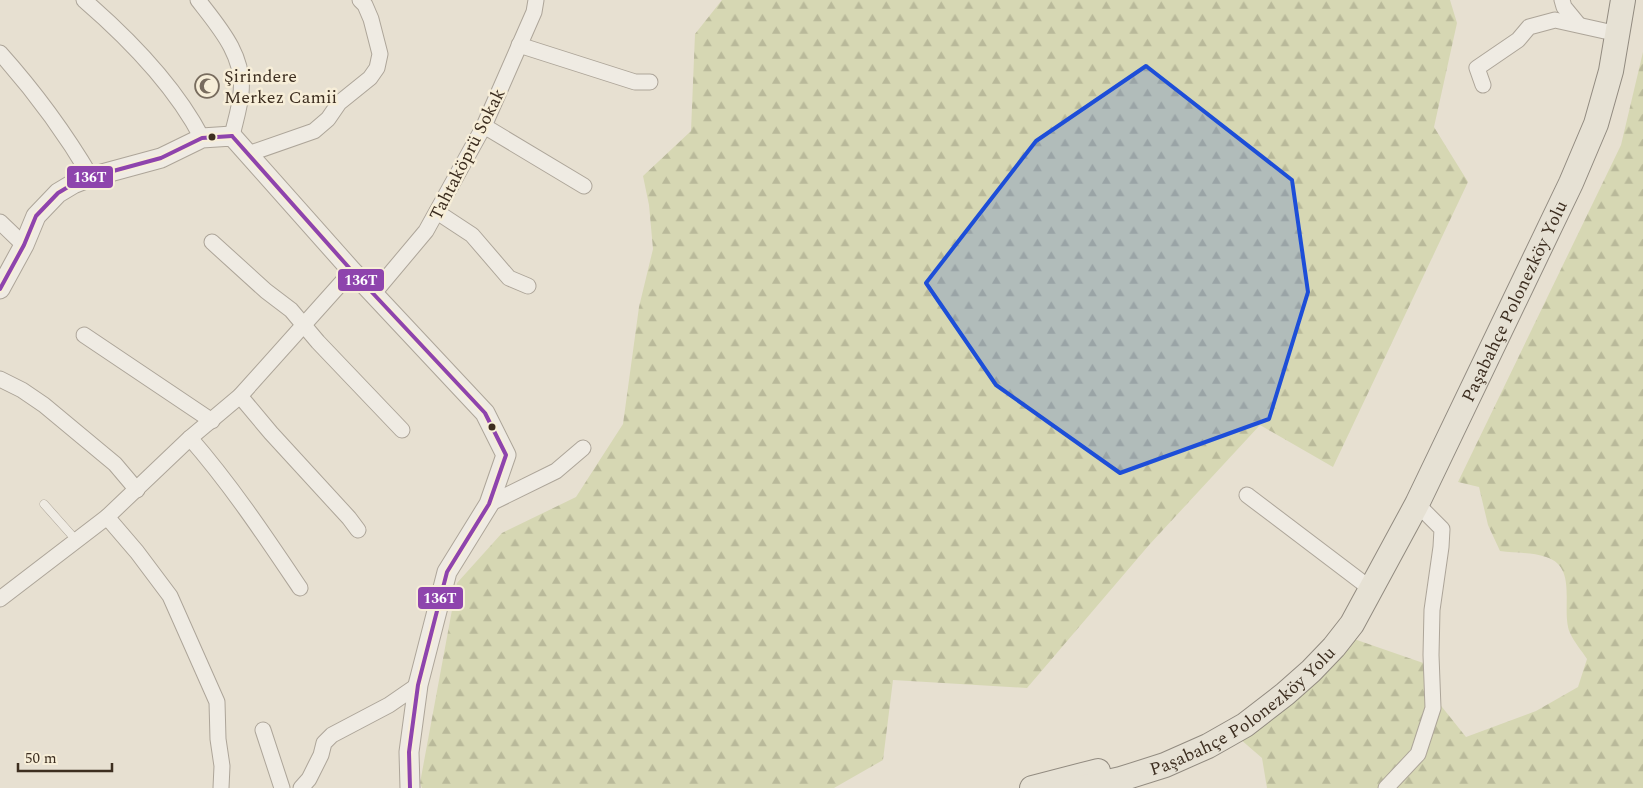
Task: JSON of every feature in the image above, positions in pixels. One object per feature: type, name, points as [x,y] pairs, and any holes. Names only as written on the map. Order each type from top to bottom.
[{"type":"main road","name":"Paşabahçe Polonezköy Yolu","points":[[1081,788],[1165,765],[1208,746],[1245,725],[1285,694],[1334,647],[1352,624],[1417,504],[1566,192],[1596,124],[1611,71],[1623,0]]},
{"type":"main road","name":"Paşabahçe Polonezköy Yolu","points":[[1032,788],[1136,761],[1180,743],[1229,718],[1259,698],[1304,662],[1371,589]]},
{"type":"street","points":[[84,0],[104,18],[162,79],[190,116],[202,138]]},
{"type":"street","points":[[198,0],[228,40],[238,63],[241,93],[232,136]]},
{"type":"street","points":[[248,154],[314,131],[328,119],[339,103],[370,78],[377,68],[380,54],[371,20],[360,0]]},
{"type":"street","name":"Tahtaköprü Sokak","points":[[374,294],[426,232],[484,126],[534,12],[536,0]]},
{"type":"street","points":[[1562,0],[1564,7],[1578,24]]},
{"type":"street","points":[[1484,85],[1477,68],[1518,40],[1529,27],[1555,20],[1618,34]]},
{"type":"street","points":[[520,44],[635,82],[650,82]]},
{"type":"street","points":[[0,53],[19,74],[72,145],[91,177]]},
{"type":"street","points":[[484,126],[584,186]]},
{"type":"street","points":[[0,289],[24,245],[36,216],[58,193],[73,184],[91,177],[161,158],[202,138],[232,136]]},
{"type":"street","points":[[232,136],[352,271],[485,413],[506,455],[489,504],[447,572],[418,685],[409,752],[410,788]]},
{"type":"street","points":[[437,212],[472,235],[509,278],[528,286]]},
{"type":"street","points":[[0,222],[24,245]]},
{"type":"street","points":[[212,242],[266,291],[291,310],[402,430]]},
{"type":"street","points":[[0,599],[107,517],[190,438],[240,396],[352,271]]},
{"type":"street","points":[[84,335],[212,421]]},
{"type":"street","points":[[0,380],[22,390],[44,405],[115,464],[137,490]]},
{"type":"street","points":[[240,396],[358,530]]},
{"type":"street","points":[[190,438],[217,468],[300,588]]},
{"type":"street","points":[[489,504],[556,471],[583,448]]},
{"type":"street","points":[[1247,495],[1371,589]]},
{"type":"street","points":[[1386,788],[1418,754],[1433,708],[1432,610],[1442,529],[1417,504]]},
{"type":"street","points":[[107,517],[137,552],[170,596],[217,702],[218,739],[222,766],[221,788]]},
{"type":"street","points":[[300,788],[309,779],[324,743],[332,735],[389,704],[418,685]]},
{"type":"street","points":[[263,730],[282,788]]},
{"type":"lane","points":[[44,504],[76,540]]},
{"type":"highlighted area","points":[[1146,66],[1292,180],[1308,292],[1269,419],[1120,473],[996,385],[926,283],[1036,141]]},
{"type":"green space","points":[[722,0],[1450,0],[1457,23],[1434,127],[1468,182],[1333,467],[1260,425],[1149,545],[1027,688],[893,680],[883,760],[834,788],[422,788],[420,783],[457,583],[502,533],[576,497],[623,424],[639,307],[653,249],[649,205],[643,176],[691,131],[695,34]]},
{"type":"green space","points":[[1643,52],[1643,788],[1267,788],[1262,758],[1232,732],[1354,639],[1429,665],[1434,697],[1466,737],[1536,711],[1578,687],[1587,659],[1570,633],[1567,624],[1567,590],[1562,570],[1556,562],[1541,555],[1500,551],[1488,525],[1479,487],[1458,482],[1621,145]]},
{"type":"transit line","name":"136T","points":[[232,136],[352,271],[485,413],[506,455],[489,504],[447,572],[418,685],[409,752],[410,788]]},
{"type":"transit line","name":"136T","points":[[0,289],[24,245],[36,216],[58,193],[73,184],[91,177],[161,158],[202,138],[232,136]]},
{"type":"place","name":"Şirindere Merkez Camii","points":[[207,86]]}]
